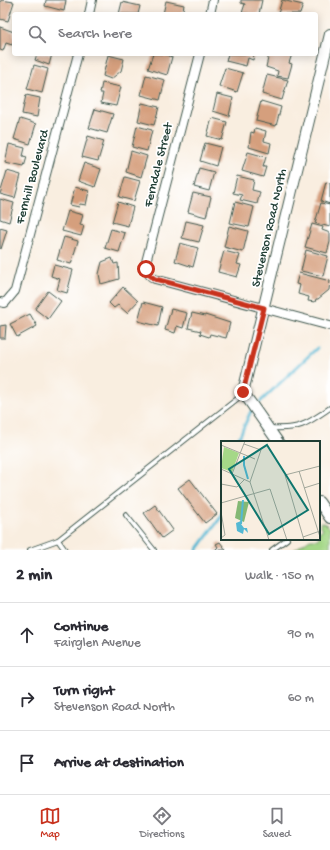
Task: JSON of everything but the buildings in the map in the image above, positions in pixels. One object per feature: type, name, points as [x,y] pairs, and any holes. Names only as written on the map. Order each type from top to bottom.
[{"type":"street","points":[[89,12],[92,0]]},
{"type":"street","points":[[210,12],[213,0]]},
{"type":"street","name":"Stevenson Road North","points":[[243,392],[330,34]]},
{"type":"street","name":"Fernhill Boulevard","points":[[3,302],[15,291],[77,56]]},
{"type":"street","name":"Ferndale Street","points":[[199,56],[146,262],[146,269],[148,274],[155,279],[264,308]]},
{"type":"street","points":[[264,308],[330,326]]},
{"type":"street","points":[[243,392],[277,441]]},
{"type":"street","points":[[320,504],[326,514]]},
{"type":"lane","points":[[30,550],[58,540],[237,399],[243,392]]},
{"type":"lane","points":[[268,428],[287,429],[299,426],[311,421],[330,408]]},
{"type":"lane","points":[[126,515],[154,550]]},
{"type":"lane","points":[[58,540],[65,550]]},
{"type":"lane","points":[[272,550],[286,540]]},
{"type":"green space","points":[[321,522],[325,523],[330,528],[330,550],[294,550],[309,540],[320,540],[320,531],[323,529],[320,524]]},
{"type":"waterway","points":[[260,402],[317,348]]},
{"type":"waterway","points":[[237,441],[251,411]]},
{"type":"waterway","points":[[197,550],[221,517]]},
{"type":"route","points":[[146,269],[148,274],[155,279],[264,308],[243,392]]}]
